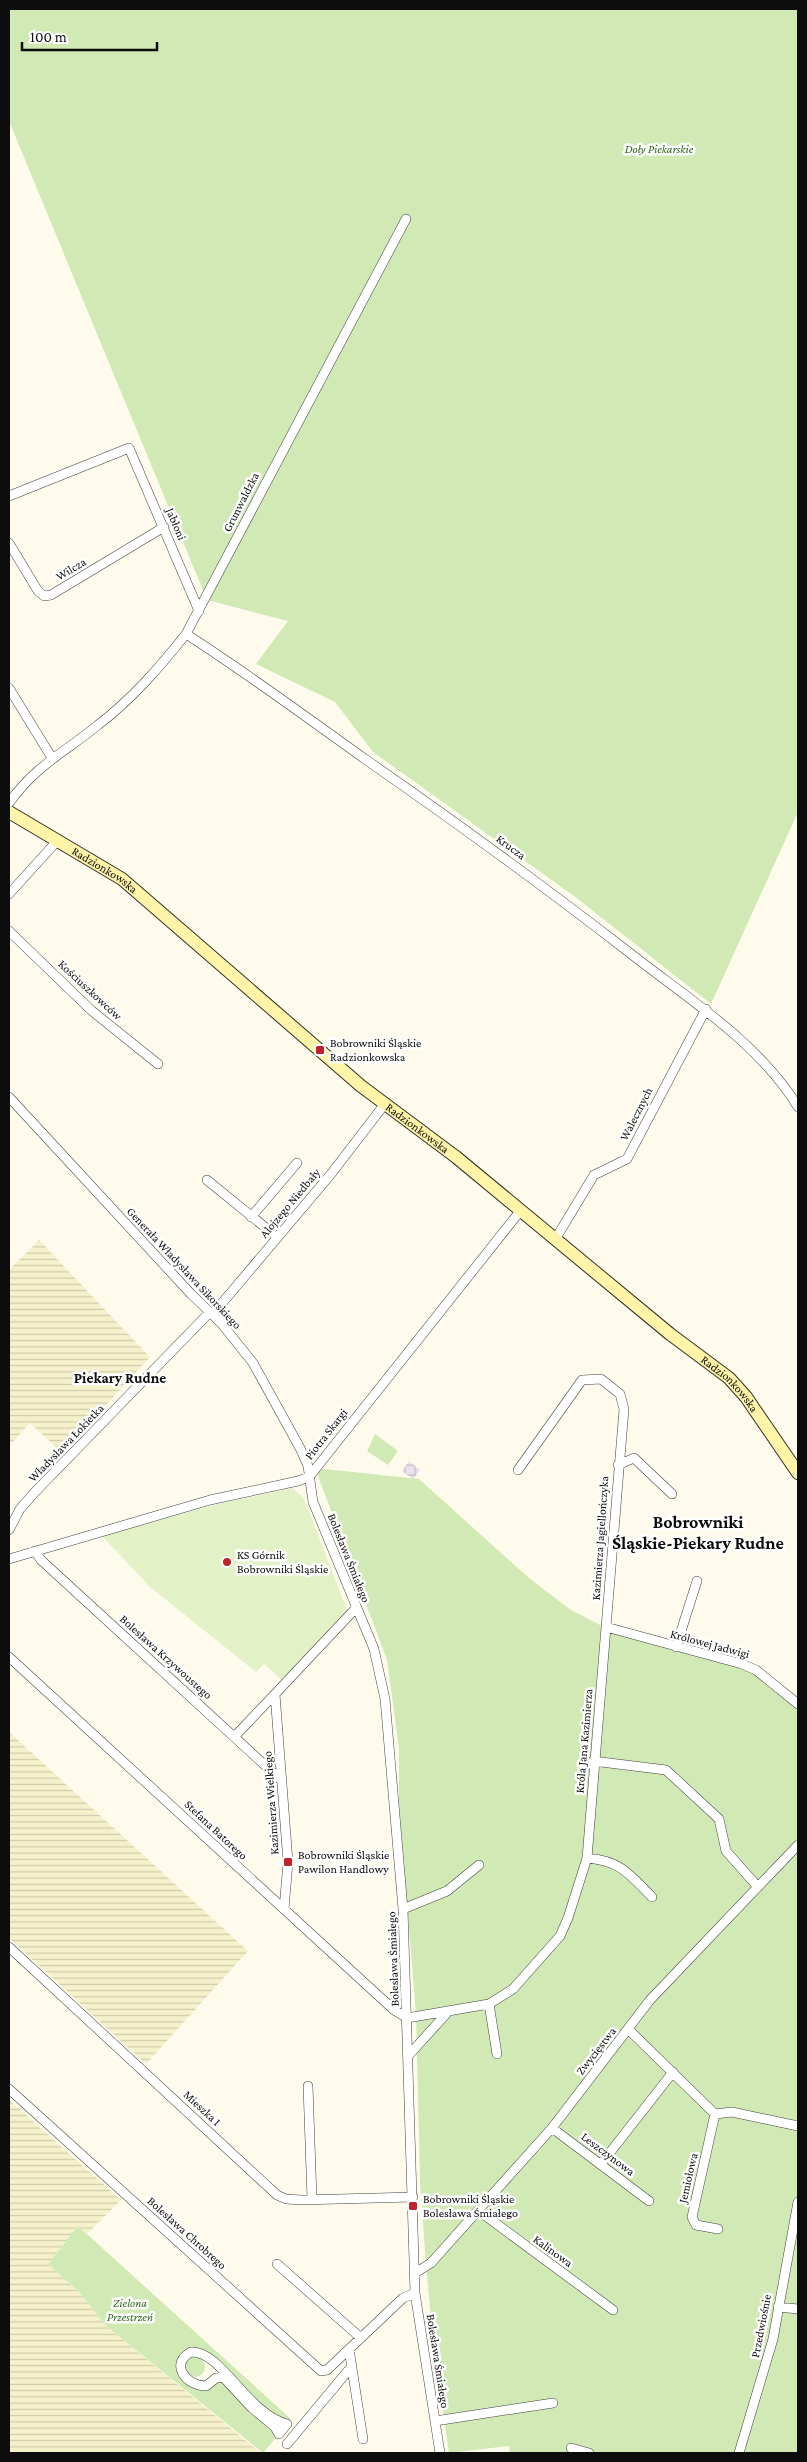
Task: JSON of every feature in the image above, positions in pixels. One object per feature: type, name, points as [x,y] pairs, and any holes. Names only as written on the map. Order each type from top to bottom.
[{"type":"street","name":"Grunwaldzka","points":[[9,802],[38,769],[97,726],[127,701],[155,673],[186,634],[406,219]]},
{"type":"street","name":"Jabłoni","points":[[9,496],[129,448],[199,611]]},
{"type":"street","name":"Wilcza","points":[[9,543],[38,591],[44,596],[51,595],[164,527]]},
{"type":"street","name":"Krucza","points":[[186,634],[302,713],[553,892],[706,1009],[775,1076],[798,1107]]},
{"type":"street","points":[[9,688],[52,758]]},
{"type":"street","name":"Radzionkowska","points":[[9,812],[98,863],[128,883],[384,1104],[456,1157],[670,1334],[738,1386],[798,1473]]},
{"type":"street","points":[[9,894],[58,840]]},
{"type":"street","name":"Kościuszkowców","points":[[9,931],[92,1011],[158,1064]]},
{"type":"street","name":"Walecznych","points":[[556,1238],[594,1175],[627,1159],[706,1009]]},
{"type":"street","name":"Generała Władysława Sikorskiego","points":[[9,1098],[240,1346],[264,1380],[300,1448],[308,1466],[309,1476]]},
{"type":"street","name":"Alojzego Niedbały","points":[[211,1314],[331,1174],[384,1104]]},
{"type":"street","points":[[251,1217],[297,1163]]},
{"type":"street","points":[[207,1180],[277,1237]]},
{"type":"street","name":"Piotra Skargi","points":[[9,1558],[210,1500],[298,1481],[309,1476],[521,1210]]},
{"type":"street","name":"Władysława Łokietka","points":[[9,1530],[20,1509],[29,1499],[211,1314]]},
{"type":"street","name":"Kazimierza Jagiellończyka","points":[[518,1470],[582,1380],[601,1379],[620,1394],[624,1409],[606,1627]]},
{"type":"street","points":[[618,1465],[634,1458],[672,1494]]},
{"type":"street","name":"Bolesława Śmiałego","points":[[309,1476],[313,1502],[374,1649],[385,1699],[403,1909],[415,2293],[440,2453]]},
{"type":"street","name":"Bolesława Krzywoustego","points":[[35,1551],[41,1560],[281,1780]]},
{"type":"street","points":[[676,1648],[697,1581]]},
{"type":"street","points":[[235,1736],[356,1608]]},
{"type":"street","name":"Królowej Jadwigi","points":[[606,1627],[676,1648],[742,1664],[756,1670],[798,1704]]},
{"type":"street","name":"Króla Jana Kazimierza","points":[[407,2018],[447,2013],[489,2004],[513,1989],[560,1936],[568,1918],[587,1858],[606,1627]]},
{"type":"street","name":"Stefana Batorego","points":[[9,1657],[394,2010],[407,2018]]},
{"type":"street","name":"Kazimierza Wielkiego","points":[[275,1694],[288,1862],[284,1909]]},
{"type":"street","points":[[594,1761],[666,1770],[719,1819],[726,1851],[758,1887]]},
{"type":"street","name":"Zwycięstwa","points":[[415,2273],[432,2263],[479,2212],[552,2128],[650,2000],[798,1845]]},
{"type":"street","points":[[587,1858],[607,1860],[620,1866],[652,1897]]},
{"type":"street","points":[[403,1909],[446,1891],[479,1864]]},
{"type":"street","name":"Mieszka I","points":[[9,1947],[277,2195],[290,2200],[413,2197]]},
{"type":"street","points":[[489,2004],[497,2054]]},
{"type":"street","points":[[408,2056],[447,2013]]},
{"type":"street","points":[[628,2030],[715,2114],[732,2112],[798,2126]]},
{"type":"street","points":[[601,2164],[673,2072]]},
{"type":"street","points":[[308,2086],[312,2199]]},
{"type":"street","name":"Bolesława Chrobrego","points":[[9,2089],[321,2371],[327,2370],[404,2298],[415,2293]]},
{"type":"street","name":"Jemiołowa","points":[[715,2114],[692,2217],[696,2225],[718,2229]]},
{"type":"street","name":"Leszczynowa","points":[[552,2128],[649,2201]]},
{"type":"street","name":"Przedwiośnie","points":[[738,2453],[767,2362],[798,2202]]},
{"type":"street","name":"Kalinowa","points":[[479,2212],[613,2310]]},
{"type":"street","points":[[277,2264],[361,2338]]},
{"type":"street","points":[[778,2307],[798,2309]]},
{"type":"street","points":[[349,2349],[363,2439]]},
{"type":"street","points":[[191,2352],[199,2352],[213,2360],[256,2408],[277,2422],[286,2424],[279,2434],[275,2427],[252,2408],[223,2377],[216,2378],[206,2386],[196,2385],[186,2379],[180,2368],[184,2357],[191,2352]]},
{"type":"street","points":[[287,2444],[352,2366]]},
{"type":"street","points":[[435,2420],[552,2403]]},
{"type":"street","points":[[571,2448],[589,2453]]},
{"type":"shaded area","points":[[39,1240],[150,1357],[62,1453],[30,1423],[9,1446],[9,1270]]},
{"type":"shaded area","points":[[409,1461],[420,1470],[413,1479],[402,1471]]},
{"type":"shaded area","points":[[9,1732],[248,1951],[146,2064],[9,1938]]},
{"type":"shaded area","points":[[9,2100],[121,2200],[87,2234],[78,2226],[48,2264],[80,2293],[105,2325],[261,2453],[9,2453]]},
{"type":"green space","name":"Doły Piekarskie","points":[[9,9],[798,9],[798,812],[711,1004],[574,896],[373,752],[335,702],[256,664],[288,621],[207,600],[9,121]]},
{"type":"green space","points":[[375,1434],[398,1451],[388,1465],[367,1451]]},
{"type":"green space","points":[[315,1468],[419,1479],[529,1578],[571,1610],[606,1628],[754,1672],[798,1704],[798,2453],[510,2453],[509,2446],[449,2453],[433,2341],[426,2265],[420,2182],[416,2015],[399,1803],[399,1749],[387,1660]]},
{"type":"green space","name":"KS Górnik Bobrowniki Śląskie","points":[[292,1488],[304,1498],[347,1610],[283,1681],[264,1664],[256,1672],[150,1587],[102,1536],[210,1506]]},
{"type":"green space","name":"Zielona Przestrzeń","points":[[78,2226],[291,2419],[287,2424],[277,2421],[229,2376],[195,2352],[180,2368],[196,2385],[219,2376],[279,2434],[263,2453],[105,2325],[80,2293],[48,2264]]},
{"type":"green space","points":[[191,2357],[199,2357],[205,2363],[205,2371],[199,2377],[191,2377],[185,2371],[185,2363]]},
{"type":"place","name":"Bobrowniki Śląskie Radzionkowska","points":[[320,1050]]},
{"type":"place","name":"KS Górnik Bobrowniki Śląskie","points":[[227,1562]]},
{"type":"place","name":"Bobrowniki Śląskie Pawilon Handlowy","points":[[288,1862]]},
{"type":"place","name":"Bobrowniki Śląskie Bolesława Śmiałego","points":[[413,2206]]},
{"type":"district","name":"Piekary Rudne","points":[[120,1378]]},
{"type":"district","name":"Bobrowniki Śląskie-Piekary Rudne","points":[[698,1532]]}]
